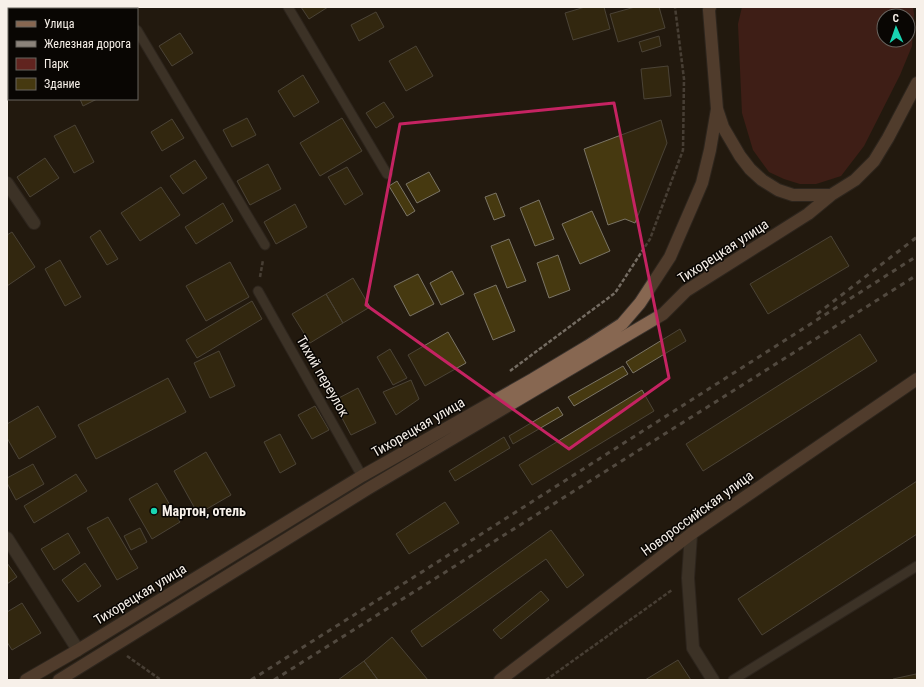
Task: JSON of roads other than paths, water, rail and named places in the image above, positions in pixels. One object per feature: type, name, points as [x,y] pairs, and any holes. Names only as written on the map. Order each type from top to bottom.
[{"type":"main road","points":[[709,8],[717,109],[723,127],[740,156],[750,169],[762,180],[778,190],[793,195],[830,195]]},
{"type":"main road","name":"Тихорецкая улица","points":[[59,680],[369,488],[663,314],[686,291],[808,214],[830,195],[854,180],[874,161],[917,83]]},
{"type":"main road","name":"Тихорецкая улица","points":[[26,680],[78,650],[362,476],[534,379],[622,324],[640,303],[670,256],[693,204],[702,183],[710,150],[717,109]]},
{"type":"main road","name":"Новороссийская улица","points":[[500,680],[691,534],[917,379]]},
{"type":"street","points":[[7,183],[34,223]]},
{"type":"street","points":[[691,534],[688,578],[693,648],[713,680]]},
{"type":"street","points":[[7,538],[78,650]]},
{"type":"lane","points":[[288,7],[387,174]]},
{"type":"lane","points":[[138,32],[265,245]]},
{"type":"lane","name":"Тихий переулок","points":[[258,291],[362,476]]},
{"type":"lane","points":[[732,680],[917,566]]},
{"type":"railway","points":[[817,314],[917,237]]},
{"type":"railway","points":[[251,680],[917,256]]},
{"type":"railway","points":[[274,680],[917,275]]},
{"type":"place","name":"Мартон, отель","points":[[154,511]]}]
